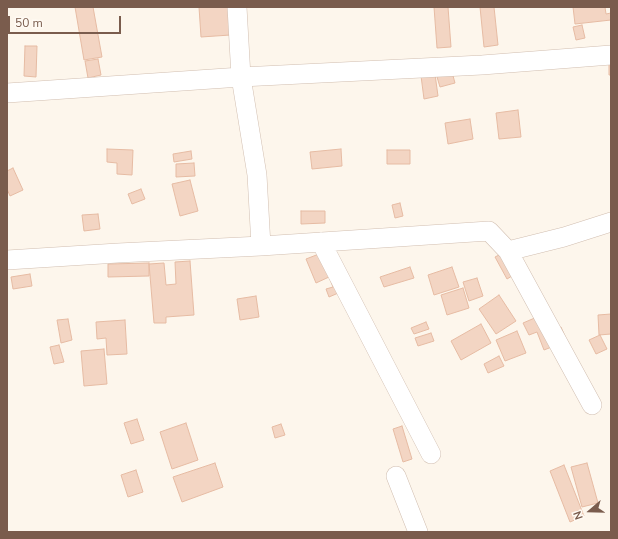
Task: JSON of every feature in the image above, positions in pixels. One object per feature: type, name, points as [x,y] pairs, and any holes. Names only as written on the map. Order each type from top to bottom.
[{"type":"street","points":[[238,7],[241,77],[257,175],[261,246]]},
{"type":"street","points":[[7,93],[241,77],[482,65],[611,55]]},
{"type":"street","points":[[508,251],[564,237],[611,222]]},
{"type":"street","points":[[7,260],[261,246],[488,231],[508,251],[592,404]]},
{"type":"street","points":[[321,242],[431,454]]},
{"type":"street","points":[[396,476],[418,532]]},
{"type":"building","points":[[75,7],[93,7],[102,57],[84,60]]},
{"type":"building","points":[[199,7],[244,7],[245,34],[201,37]]},
{"type":"building","points":[[434,7],[448,7],[451,47],[437,48]]},
{"type":"building","points":[[480,7],[494,7],[498,45],[484,47]]},
{"type":"building","points":[[573,7],[605,7],[606,14],[611,13],[611,20],[575,24]]},
{"type":"building","points":[[582,25],[585,38],[576,40],[573,27]]},
{"type":"building","points":[[25,46],[37,46],[36,77],[24,76]]},
{"type":"building","points":[[98,59],[101,75],[88,78],[85,61]]},
{"type":"building","points":[[609,64],[611,64],[611,75],[609,75]]},
{"type":"building","points":[[452,72],[455,83],[440,87],[437,77]]},
{"type":"building","points":[[435,74],[438,96],[424,99],[421,76]]},
{"type":"building","points":[[518,110],[521,137],[499,139],[496,113]]},
{"type":"building","points":[[470,119],[473,139],[448,144],[445,123]]},
{"type":"building","points":[[107,149],[133,150],[132,175],[117,174],[117,163],[107,162]]},
{"type":"building","points":[[341,149],[342,166],[312,169],[310,152]]},
{"type":"building","points":[[387,150],[410,150],[410,164],[387,164]]},
{"type":"building","points":[[191,151],[192,159],[174,162],[173,154]]},
{"type":"building","points":[[194,163],[195,176],[176,177],[176,164]]},
{"type":"building","points":[[13,168],[23,190],[10,196],[7,189],[7,171]]},
{"type":"building","points":[[190,180],[198,211],[180,216],[172,184]]},
{"type":"building","points":[[141,189],[145,199],[132,204],[128,194]]},
{"type":"building","points":[[400,203],[403,216],[395,218],[392,205]]},
{"type":"building","points":[[301,211],[325,211],[325,223],[301,224]]},
{"type":"building","points":[[98,214],[100,229],[84,231],[82,215]]},
{"type":"building","points":[[511,249],[522,270],[507,279],[495,257]]},
{"type":"building","points":[[319,254],[350,288],[329,297],[326,289],[333,287],[329,277],[316,283],[306,259]]},
{"type":"building","points":[[190,261],[194,315],[166,317],[166,323],[154,323],[149,264],[164,263],[166,285],[176,284],[175,262]]},
{"type":"building","points":[[149,263],[149,276],[108,277],[108,264]]},
{"type":"building","points":[[410,267],[414,278],[384,287],[380,277]]},
{"type":"building","points":[[452,267],[459,287],[434,295],[428,275]]},
{"type":"building","points":[[30,274],[32,286],[13,289],[11,277]]},
{"type":"building","points":[[477,278],[483,296],[469,301],[463,282]]},
{"type":"building","points":[[463,288],[469,308],[447,315],[441,295]]},
{"type":"building","points":[[499,295],[516,321],[496,334],[479,309]]},
{"type":"building","points":[[256,296],[259,317],[240,320],[237,299]]},
{"type":"building","points":[[611,314],[611,334],[599,335],[598,315]]},
{"type":"building","points":[[537,317],[545,334],[561,327],[567,341],[544,350],[537,332],[529,335],[523,323]]},
{"type":"building","points":[[68,319],[72,340],[61,343],[57,320]]},
{"type":"building","points":[[125,320],[127,354],[107,355],[106,338],[97,339],[96,322]]},
{"type":"building","points":[[426,322],[429,329],[414,334],[411,328]]},
{"type":"building","points":[[481,324],[491,343],[461,360],[451,341]]},
{"type":"building","points":[[517,331],[526,353],[505,361],[496,340]]},
{"type":"building","points":[[431,333],[434,341],[418,346],[415,338]]},
{"type":"building","points":[[600,335],[607,349],[596,354],[589,340]]},
{"type":"building","points":[[59,345],[64,362],[54,364],[50,347]]},
{"type":"building","points":[[104,349],[107,384],[84,386],[81,351]]},
{"type":"building","points":[[499,356],[504,366],[488,373],[484,364]]},
{"type":"building","points":[[137,419],[144,440],[131,444],[124,423]]},
{"type":"building","points":[[186,423],[198,460],[172,469],[160,432]]},
{"type":"building","points":[[281,424],[285,435],[275,438],[272,427]]},
{"type":"building","points":[[402,426],[412,459],[403,462],[393,429]]},
{"type":"building","points":[[215,463],[223,487],[182,502],[173,477]]},
{"type":"building","points":[[587,463],[598,503],[582,507],[571,467]]},
{"type":"building","points":[[564,465],[584,516],[570,522],[550,471]]},
{"type":"building","points":[[136,470],[143,492],[128,497],[121,475]]}]
